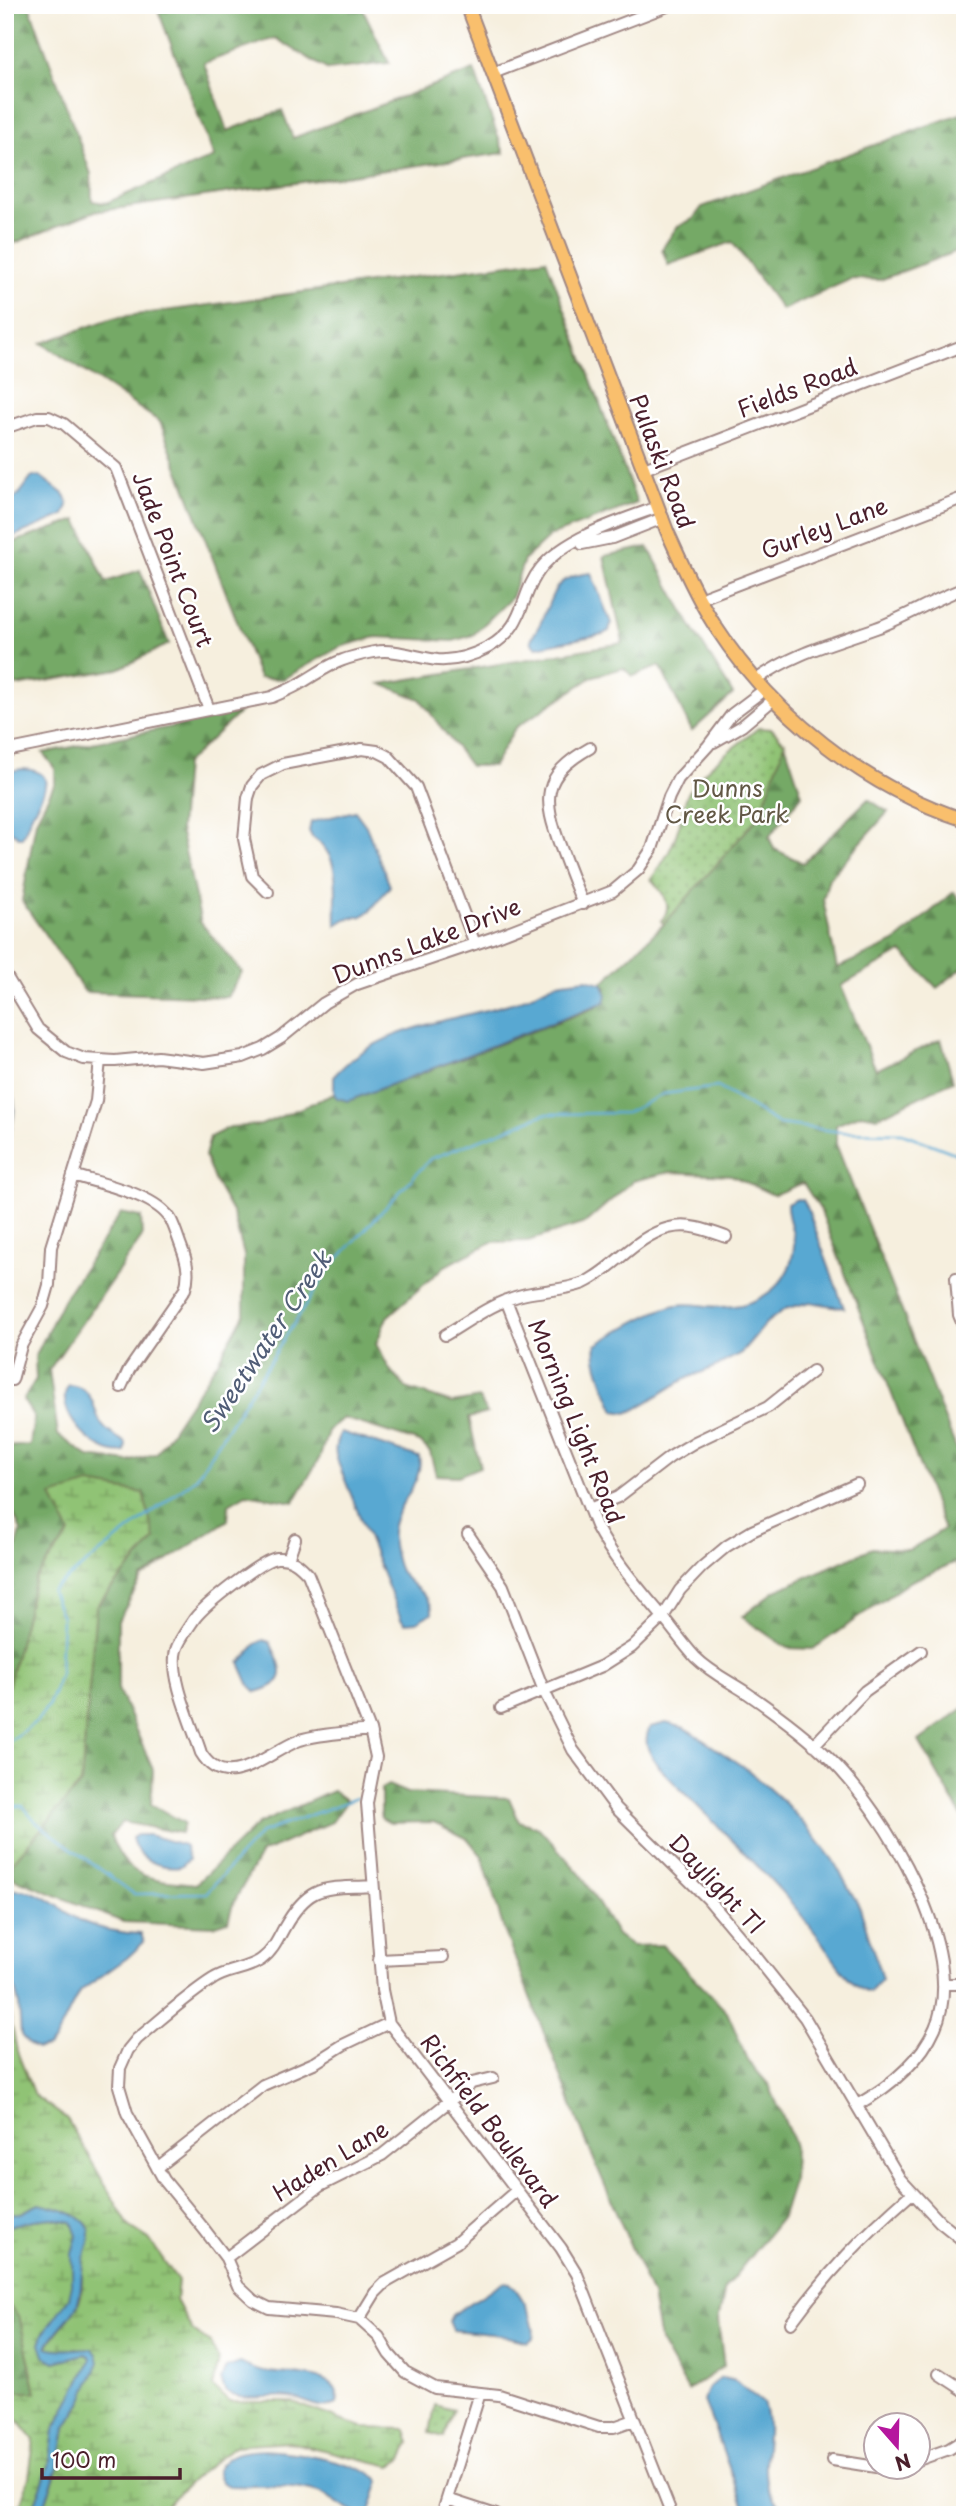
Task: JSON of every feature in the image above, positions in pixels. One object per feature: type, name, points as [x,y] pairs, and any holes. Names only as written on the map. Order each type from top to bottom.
[{"type":"main road","name":"Pulaski Road","points":[[467,5],[661,513],[699,599],[728,645],[760,684],[825,745],[867,774],[917,801],[965,820]]},
{"type":"street","points":[[493,73],[670,5]]},
{"type":"street","name":"Fields Road","points":[[644,468],[965,345]]},
{"type":"street","name":"Jade Point Court","points":[[5,428],[37,416],[49,417],[64,424],[116,468],[209,709]]},
{"type":"street","name":"Gurley Lane","points":[[699,599],[965,497]]},
{"type":"street","points":[[5,751],[272,696],[299,685],[343,660],[378,652],[407,653],[438,660],[477,653],[507,632],[519,618],[532,581],[541,568],[569,546],[606,526],[661,513]]},
{"type":"street","points":[[708,746],[772,668],[823,645],[878,628],[938,597],[965,588]]},
{"type":"street","points":[[708,746],[742,726],[774,699]]},
{"type":"street","name":"Dunns Lake Drive","points":[[5,974],[32,1019],[51,1041],[66,1052],[84,1059],[159,1057],[204,1063],[243,1057],[281,1038],[339,993],[413,963],[475,944],[613,891],[638,870],[652,849],[669,796],[678,779],[708,746]]},
{"type":"street","points":[[583,904],[552,823],[548,794],[555,779],[572,758],[590,748]]},
{"type":"street","points":[[268,892],[252,876],[244,839],[248,798],[252,786],[261,775],[283,764],[362,749],[377,751],[389,757],[416,787],[475,944]]},
{"type":"street","points":[[12,1380],[21,1346],[46,1296],[51,1247],[96,1101],[100,1060]]},
{"type":"street","points":[[73,1175],[150,1200],[162,1209],[171,1220],[187,1266],[188,1279],[185,1289],[129,1370],[121,1387]]},
{"type":"street","points":[[445,1335],[506,1300],[585,1282],[617,1262],[654,1233],[671,1227],[700,1228],[726,1237]]},
{"type":"street","points":[[956,1278],[960,1315],[965,1329]]},
{"type":"street","name":"Morning Light Road","points":[[506,1300],[589,1509],[606,1545],[695,1657],[715,1675],[744,1691],[814,1745],[859,1791],[906,1864],[930,1918],[944,1972],[942,2006],[936,2027],[924,2048],[904,2072],[881,2092],[857,2105]]},
{"type":"street","points":[[589,1509],[618,1497],[670,1457],[695,1442],[768,1407],[813,1371]]},
{"type":"street","points":[[501,1708],[612,1660],[632,1647],[663,1617],[680,1590],[727,1546],[752,1531],[857,1484]]},
{"type":"street","name":"Daylight Tl","points":[[468,1534],[503,1586],[544,1691],[573,1750],[615,1808],[708,1899],[805,2018],[900,2179],[940,2222],[965,2242]]},
{"type":"street","points":[[295,1539],[288,1559],[274,1558],[262,1564],[207,1605],[196,1617],[177,1648],[176,1673],[201,1753],[207,1763],[220,1770],[233,1772],[303,1739],[370,1730]]},
{"type":"street","name":"Richfield Boulevard","points":[[288,1559],[299,1563],[308,1574],[370,1730],[376,1757],[368,1803],[379,1960],[389,2023],[561,2248],[577,2274],[672,2515]]},
{"type":"street","points":[[814,1745],[865,1691],[921,1651]]},
{"type":"street","points":[[373,1886],[322,1889],[308,1896],[296,1907],[265,1957],[253,1965],[214,1978],[137,2039],[128,2050],[120,2068],[119,2086],[127,2113],[157,2168],[178,2199],[226,2258],[238,2286],[253,2300],[269,2308],[336,2314],[359,2319],[379,2337],[389,2354],[405,2372],[435,2388],[499,2395],[599,2427],[614,2427],[634,2420]]},
{"type":"street","points":[[379,1960],[443,1957]]},
{"type":"street","points":[[944,1984],[965,1984]]},
{"type":"street","points":[[157,2168],[263,2085],[316,2062],[343,2045],[389,2023]]},
{"type":"street","name":"Haden Lane","points":[[226,2258],[320,2186],[382,2155],[472,2083],[493,2078]]},
{"type":"street","points":[[359,2319],[374,2293],[385,2283],[456,2243],[517,2190]]},
{"type":"street","points":[[791,2323],[820,2283],[874,2226],[912,2193]]},
{"type":"street","points":[[939,2374],[965,2391]]},
{"type":"street","points":[[442,2515],[480,2393]]},
{"type":"street","points":[[932,2455],[965,2439]]},
{"type":"street","points":[[832,2460],[862,2465]]},
{"type":"street","points":[[447,2499],[496,2515]]},
{"type":"green space","points":[[5,5],[29,5],[91,174],[92,201],[106,203],[214,157],[156,5],[361,5],[389,63],[328,70],[275,38],[204,63],[227,131],[282,110],[293,138],[474,70],[504,153],[93,212],[5,247]]},
{"type":"green space","points":[[960,114],[965,125],[965,248],[880,280],[851,279],[782,310],[732,242],[668,265],[662,249],[677,227],[693,219],[702,207]]},
{"type":"green space","points":[[546,259],[637,503],[550,536],[524,560],[511,598],[473,635],[453,641],[376,637],[340,647],[283,679],[259,678],[160,422],[42,343],[113,318]]},
{"type":"green space","points":[[77,520],[106,582],[140,570],[169,644],[118,669],[17,686],[5,677],[5,545]]},
{"type":"green space","points":[[648,547],[690,624],[733,694],[692,731],[660,666],[633,676],[623,668],[594,676],[515,728],[493,766],[470,766],[420,699],[381,684],[623,643],[604,556]]},
{"type":"green space","points":[[239,713],[185,764],[180,829],[201,923],[242,972],[227,997],[85,992],[22,901],[36,820],[55,783],[55,769],[43,753]]},
{"type":"green space","name":"Dunns Creek Park","points":[[758,728],[772,729],[785,743],[760,815],[664,924],[661,921],[667,904],[651,879],[674,840],[688,794],[713,764]]},
{"type":"green space","points":[[785,743],[802,795],[769,837],[774,849],[803,863],[868,799],[888,812],[829,878],[823,899],[837,968],[895,942],[954,892],[965,908],[965,966],[937,988],[902,952],[841,986],[876,1070],[941,1039],[953,1081],[878,1117],[861,1114],[836,1125],[836,1144],[965,1471],[965,1582],[956,1562],[909,1582],[813,1649],[787,1648],[742,1617],[775,1591],[872,1548],[909,1550],[944,1529],[820,1209],[803,1183],[773,1195],[731,1175],[670,1172],[633,1181],[585,1223],[528,1241],[492,1242],[445,1266],[387,1317],[376,1344],[390,1370],[406,1388],[452,1403],[479,1398],[487,1413],[469,1418],[480,1467],[458,1476],[436,1475],[430,1452],[420,1442],[343,1418],[328,1431],[320,1457],[294,1502],[246,1494],[229,1504],[228,1520],[142,1578],[118,1621],[118,1689],[153,1770],[151,1804],[184,1823],[181,1833],[122,1822],[111,1836],[125,1862],[134,1870],[155,1879],[196,1884],[258,1824],[333,1791],[347,1801],[332,1822],[261,1853],[233,1904],[228,1921],[213,1926],[123,1922],[15,1879],[9,1866],[81,1783],[96,1606],[155,1539],[70,1533],[35,1579],[5,1700],[5,1587],[21,1531],[12,1510],[5,1505],[5,1447],[30,1445],[34,1417],[23,1400],[36,1379],[35,1357],[63,1300],[121,1213],[141,1217],[142,1237],[49,1370],[58,1435],[89,1457],[129,1462],[157,1453],[218,1361],[244,1314],[244,1255],[233,1214],[214,1180],[205,1156],[210,1137],[230,1127],[261,1125],[334,1094],[337,1098],[348,1101],[597,1007],[606,988],[602,983],[664,924],[760,815]]},
{"type":"green space","points":[[89,1484],[143,1493],[155,1539],[96,1606],[81,1783],[9,1866],[15,1879],[5,1878],[5,1700],[35,1579],[70,1533],[52,1496]]},
{"type":"green space","points":[[965,1707],[965,1822],[919,1741]]},
{"type":"green space","points":[[388,1785],[407,1793],[509,1798],[519,1821],[539,1828],[581,1875],[617,1935],[632,1946],[662,1945],[727,2012],[749,2062],[769,2085],[794,2143],[793,2182],[782,2217],[725,2288],[718,2321],[724,2366],[688,2390],[660,2341],[652,2296],[584,2136],[504,1930],[482,1856],[468,1839],[434,1822],[390,1823],[381,1818],[381,1789]]},
{"type":"green space","points":[[5,1989],[17,2051],[34,2095],[67,2119],[129,2226],[149,2239],[178,2281],[176,2300],[192,2330],[210,2343],[219,2360],[213,2387],[229,2402],[293,2402],[362,2428],[406,2429],[410,2443],[402,2459],[391,2466],[289,2442],[234,2446],[194,2478],[162,2510],[162,2515],[41,2515],[58,2467],[65,2429],[83,2400],[97,2354],[76,2348],[62,2352],[47,2348],[81,2296],[82,2266],[89,2234],[87,2224],[39,2204],[21,2213],[5,2214]]},
{"type":"green space","points":[[52,2218],[72,2222],[77,2236],[72,2253],[69,2299],[43,2334],[40,2344],[55,2362],[85,2354],[90,2356],[91,2360],[54,2430],[49,2466],[31,2515],[17,2515],[29,2477],[34,2440],[5,2404],[5,2392],[36,2392],[20,2319],[5,2300],[5,2227]]},
{"type":"green space","points":[[5,2300],[20,2319],[36,2392],[5,2392]]},
{"type":"green space","points":[[435,2405],[453,2410],[444,2437],[430,2433]]},
{"type":"water","points":[[40,476],[66,496],[68,506],[64,515],[5,540],[5,506],[20,493],[32,477]]},
{"type":"water","points":[[591,573],[611,623],[609,631],[537,647],[533,645],[531,640],[559,585],[571,577]]},
{"type":"water","points":[[22,769],[42,774],[45,785],[22,837],[18,837],[5,825],[5,772]]},
{"type":"water","points":[[355,811],[366,826],[390,886],[370,911],[336,925],[333,865],[322,845],[309,831],[311,822]]},
{"type":"water","points":[[586,979],[602,983],[607,995],[605,1002],[348,1101],[337,1098],[334,1094],[334,1076],[352,1059],[395,1035],[515,1002],[554,984]]},
{"type":"water","points":[[5,1079],[13,1095],[14,1113],[5,1150]]},
{"type":"water","points":[[797,1199],[803,1200],[807,1207],[844,1308],[810,1302],[785,1309],[766,1323],[741,1353],[685,1379],[634,1410],[627,1413],[615,1411],[598,1369],[596,1345],[668,1307],[688,1304],[734,1306],[770,1292],[787,1272],[792,1260],[794,1240],[787,1204]]},
{"type":"water","points":[[69,1385],[85,1391],[103,1426],[126,1443],[125,1452],[113,1452],[101,1447],[89,1440],[79,1429],[66,1406],[65,1395]]},
{"type":"water","points":[[341,1432],[419,1457],[417,1478],[396,1517],[392,1539],[400,1571],[432,1607],[432,1613],[416,1622],[405,1623],[401,1619],[339,1465],[335,1448]]},
{"type":"water","points":[[263,1640],[270,1642],[281,1673],[275,1684],[256,1692],[250,1686],[240,1663],[256,1644]]},
{"type":"water","points":[[666,1723],[685,1728],[748,1770],[786,1804],[833,1860],[860,1908],[882,1979],[870,1992],[864,1991],[849,1978],[780,1890],[658,1766],[649,1752],[648,1732],[650,1727]]},
{"type":"water","points":[[149,1835],[184,1845],[189,1859],[181,1866],[173,1867],[151,1861],[135,1846],[132,1838]]},
{"type":"water","points":[[5,1890],[32,1892],[86,1923],[113,1931],[141,1934],[144,1942],[127,1958],[79,1992],[55,2040],[48,2047],[37,2049],[29,2045],[21,2035],[19,2005],[14,1984],[5,1967]]},
{"type":"water","points":[[39,2204],[76,2216],[83,2220],[90,2232],[78,2302],[47,2347],[64,2350],[91,2348],[97,2354],[99,2362],[83,2400],[65,2429],[58,2467],[41,2515],[31,2515],[49,2466],[54,2430],[91,2360],[90,2356],[85,2354],[55,2362],[44,2356],[40,2344],[43,2334],[69,2298],[72,2285],[72,2253],[77,2236],[72,2222],[52,2218],[5,2227],[5,2214],[21,2213]]},
{"type":"water","points":[[503,2282],[510,2283],[524,2301],[533,2324],[533,2338],[528,2342],[501,2335],[453,2330],[449,2321],[452,2315]]},
{"type":"water","points":[[240,2363],[262,2371],[299,2374],[323,2380],[332,2385],[337,2393],[337,2404],[325,2407],[289,2397],[247,2398],[232,2395],[225,2391],[221,2379],[226,2368]]},
{"type":"water","points":[[722,2378],[735,2381],[763,2403],[767,2418],[765,2476],[768,2489],[776,2502],[790,2515],[747,2515],[704,2401],[710,2387]]},
{"type":"water","points":[[264,2450],[336,2461],[376,2477],[380,2481],[370,2511],[367,2515],[354,2512],[318,2492],[307,2489],[224,2484],[217,2470],[226,2459],[243,2452]]},
{"type":"waterway","name":"Sweetwater Creek","points":[[5,1744],[37,1721],[49,1704],[60,1675],[62,1617],[51,1591],[196,1478],[328,1270],[430,1159],[545,1114],[626,1113],[663,1094],[718,1087],[779,1124],[842,1132],[902,1133],[965,1157]]},
{"type":"waterway","points":[[5,1808],[23,1806],[37,1823],[134,1894],[206,1893],[261,1833],[357,1798]]}]
